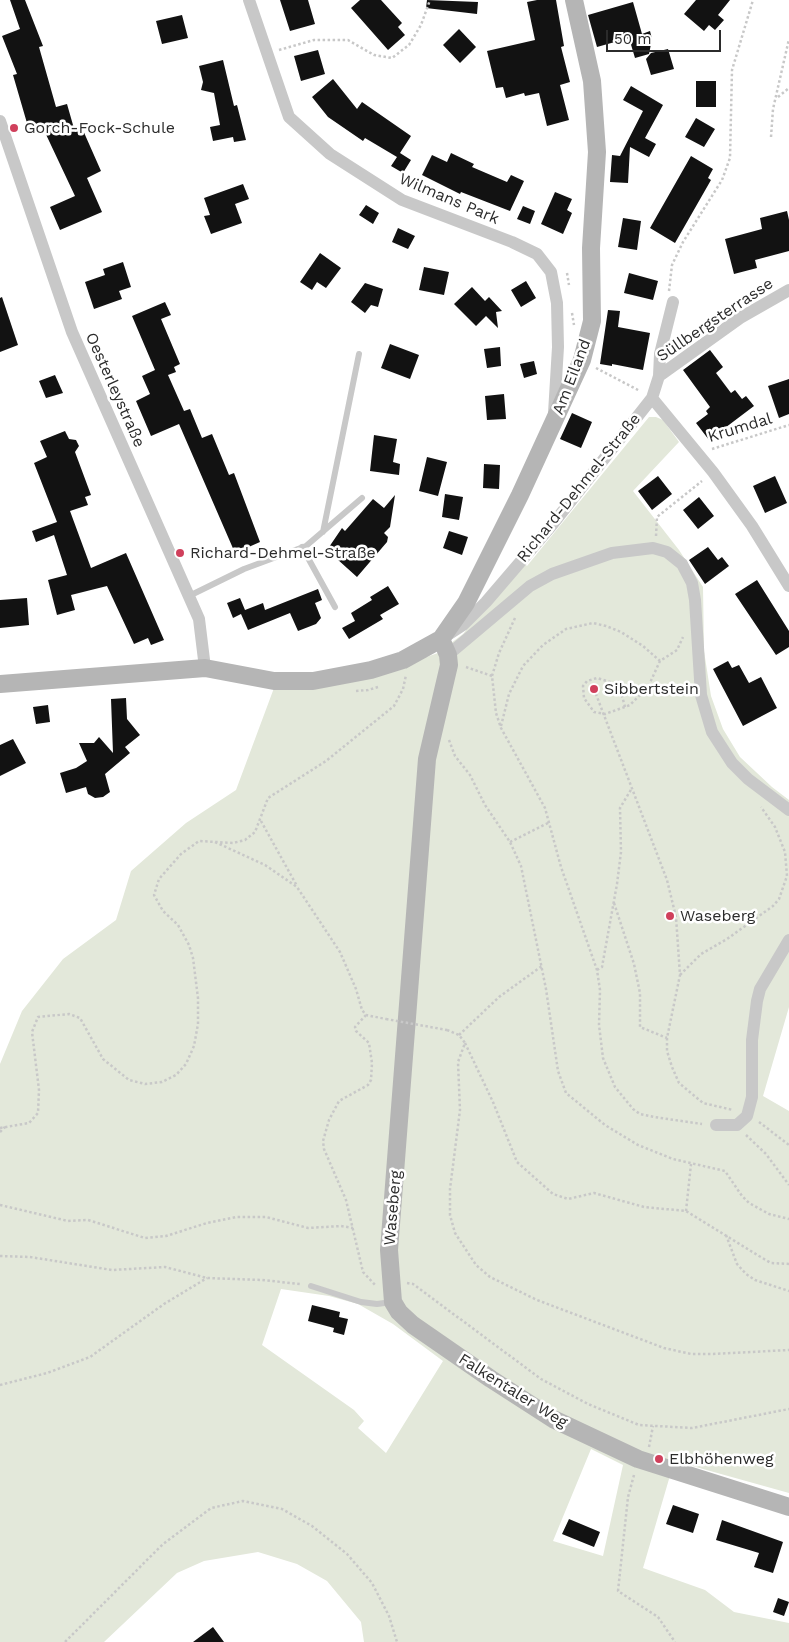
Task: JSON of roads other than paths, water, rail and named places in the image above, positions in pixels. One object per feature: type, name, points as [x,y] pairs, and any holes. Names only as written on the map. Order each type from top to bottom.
[{"type":"street","name":"Wilmans Park","points":[[249,0],[289,117],[330,154],[402,200],[512,242],[537,254],[551,272],[557,303],[558,338],[553,423]]},
{"type":"street","name":"Am Eiland","points":[[445,647],[582,360],[592,321],[591,248],[598,152],[592,80],[574,0]]},
{"type":"street","name":"Oesterleystraße","points":[[0,121],[72,332],[199,619],[205,668]]},
{"type":"street","name":"Süllbergsterrasse","points":[[659,376],[740,318],[789,290]]},
{"type":"street","name":"Süllbergsterrasse","points":[[652,398],[659,376],[660,354],[673,302]]},
{"type":"street","points":[[652,398],[713,472],[752,526],[789,586]]},
{"type":"street","name":"Richard-Dehmel-Straße","points":[[0,684],[205,668],[274,682],[313,681],[371,670],[445,647],[552,525],[652,398]]},
{"type":"street","points":[[445,647],[530,586],[552,574],[612,553],[656,549],[667,552],[682,564],[692,583],[695,600],[701,695],[706,717],[724,752],[756,786],[789,810]]},
{"type":"street","name":"Waseberg","points":[[393,1302],[389,1250],[427,759],[449,665],[445,647]]},
{"type":"street","points":[[716,1125],[742,1120],[752,1097],[752,1040],[757,1001],[760,989],[789,940]]},
{"type":"street","name":"Falkentaler Weg","points":[[393,1302],[399,1312],[413,1325],[498,1384],[553,1419],[642,1460],[789,1507]]},
{"type":"lane","points":[[323,532],[359,354]]},
{"type":"lane","points":[[189,596],[244,569],[302,548],[362,498]]},
{"type":"lane","points":[[302,548],[336,607]]},
{"type":"lane","points":[[311,1286],[361,1302],[377,1304],[393,1302]]},
{"type":"place","name":"Gorch-Fock-Schule","points":[[14,128]]},
{"type":"place","name":"Richard-Dehmel-Straße","points":[[180,553]]},
{"type":"place","name":"Sibbertstein","points":[[594,689]]},
{"type":"place","name":"Waseberg","points":[[670,916]]},
{"type":"place","name":"Elbhöhenweg","points":[[659,1459]]}]
